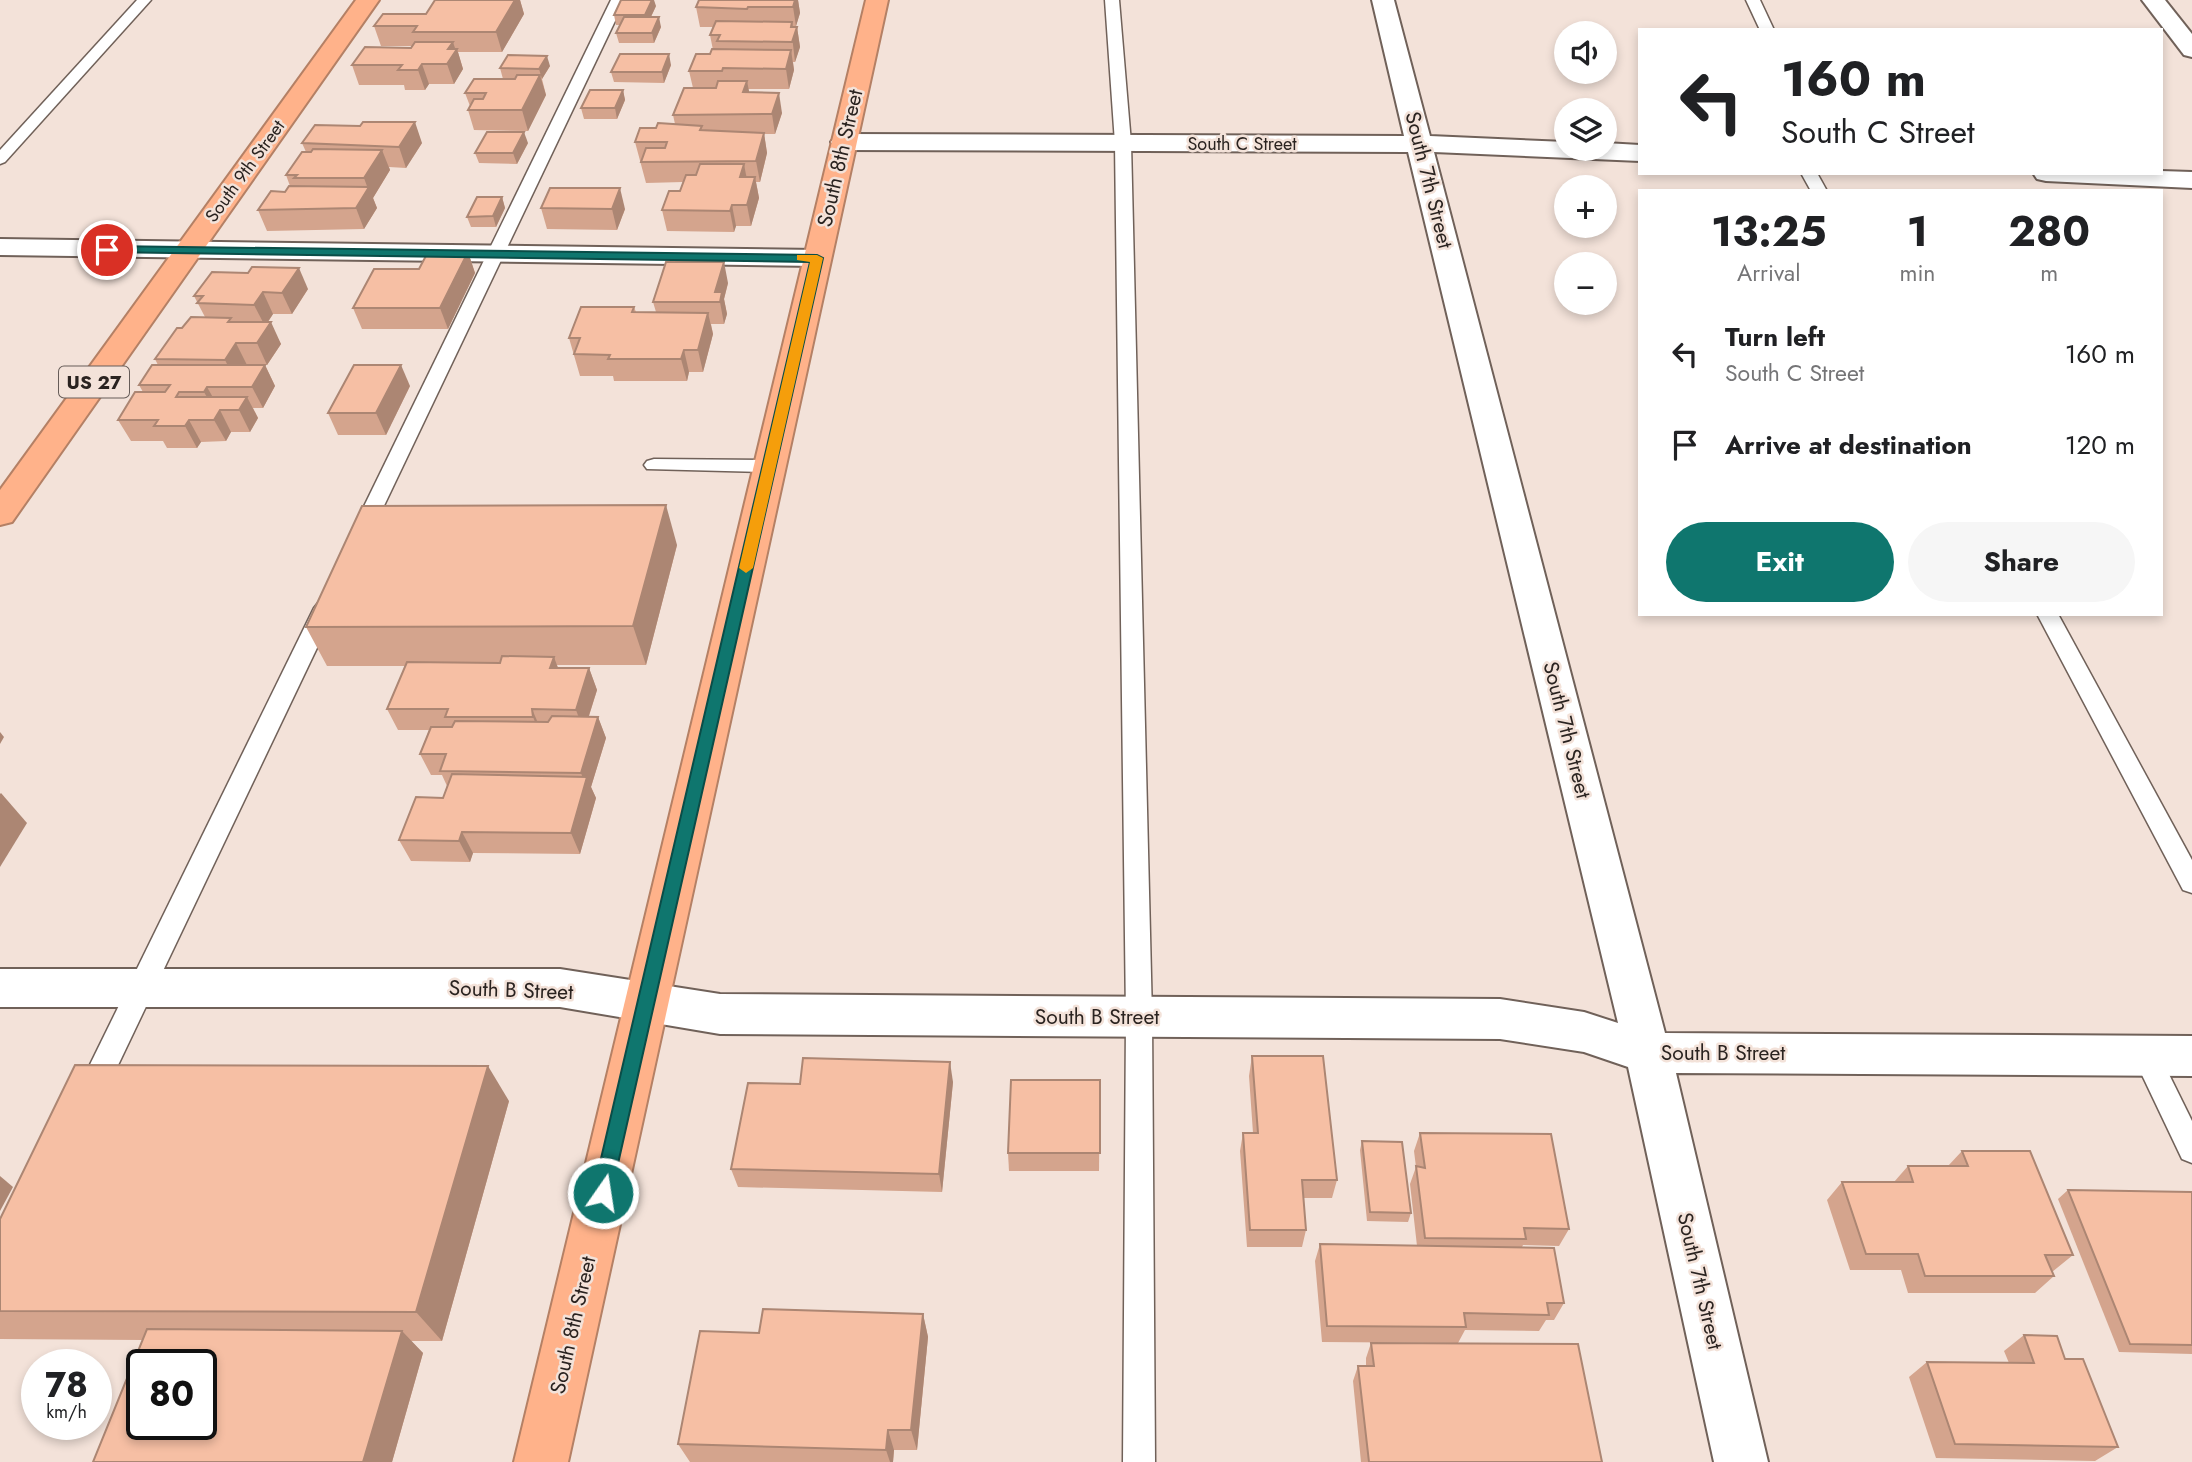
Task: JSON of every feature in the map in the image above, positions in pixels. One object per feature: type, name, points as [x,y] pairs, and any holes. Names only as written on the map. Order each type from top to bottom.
[{"type":"highway","name":"South 9th Street","points":[[0,514],[369,0]]},
{"type":"highway","name":"South 8th Street","points":[[541,1462],[877,0]]},
{"type":"street","name":"South 7th Street","points":[[1383,0],[1648,1053],[1741,1462]]},
{"type":"street","points":[[2153,0],[2192,50]]},
{"type":"street","name":"South C Street","points":[[844,142],[1420,144],[1638,153]]},
{"type":"street","points":[[2088,175],[2192,180]]},
{"type":"street","points":[[0,247],[817,258]]},
{"type":"street","name":"South B Street","points":[[0,988],[560,988],[720,1014],[1500,1019],[1584,1032],[1648,1053],[2192,1056]]},
{"type":"lane","points":[[0,159],[144,0]]},
{"type":"lane","points":[[351,553],[618,0]]},
{"type":"lane","points":[[1112,0],[1123,143],[1139,1017],[1139,1462]]},
{"type":"lane","points":[[1754,0],[1765,28]]},
{"type":"lane","points":[[654,465],[769,466]]},
{"type":"lane","points":[[76,1124],[333,591]]},
{"type":"lane","points":[[2048,616],[2192,883]]},
{"type":"lane","points":[[2146,1056],[2192,1150]]},
{"type":"building","points":[[435,0],[515,0],[496,32],[413,32],[417,26],[374,26],[383,14],[426,14]]},
{"type":"building","points":[[621,0],[652,0],[645,15],[614,15]]},
{"type":"building","points":[[699,0],[795,0],[793,7],[747,9],[696,7]]},
{"type":"building","points":[[624,17],[659,17],[652,33],[616,33]]},
{"type":"building","points":[[716,21],[792,22],[791,27],[797,27],[792,42],[717,41],[720,35],[710,35]]},
{"type":"building","points":[[415,42],[453,42],[448,49],[457,49],[447,64],[422,64],[418,70],[398,70],[402,65],[352,65],[365,47],[411,48]]},
{"type":"building","points":[[712,49],[791,50],[786,69],[723,68],[722,71],[689,71],[696,54],[710,54]]},
{"type":"building","points":[[620,54],[669,54],[662,72],[611,72]]},
{"type":"building","points":[[508,55],[547,56],[539,69],[500,68]]},
{"type":"building","points":[[517,75],[540,75],[522,110],[468,110],[474,99],[483,99],[486,93],[465,93],[474,79],[515,79]]},
{"type":"building","points":[[718,81],[747,81],[743,92],[779,93],[772,114],[673,115],[684,88],[716,88]]},
{"type":"building","points":[[590,90],[623,90],[615,108],[581,108]]},
{"type":"building","points":[[363,122],[415,122],[399,147],[302,143],[315,125],[360,126]]},
{"type":"building","points":[[658,123],[702,126],[700,130],[764,133],[756,161],[641,162],[646,148],[665,148],[667,142],[635,142],[640,128],[656,128]]},
{"type":"building","points":[[487,132],[524,132],[513,153],[475,153]]},
{"type":"building","points":[[313,149],[382,150],[364,178],[294,178],[297,175],[286,175],[302,152],[311,152]]},
{"type":"building","points":[[700,164],[744,164],[740,177],[755,177],[747,205],[732,205],[730,211],[662,210],[669,191],[680,191],[686,175],[696,175]]},
{"type":"building","points":[[289,186],[369,187],[356,208],[258,210],[271,191],[285,192]]},
{"type":"building","points":[[550,188],[620,188],[612,209],[541,208]]},
{"type":"building","points":[[477,197],[502,197],[493,216],[467,217]]},
{"type":"building","points":[[428,252],[468,252],[440,308],[353,308],[374,269],[419,269]]},
{"type":"building","points":[[666,262],[724,262],[715,292],[722,292],[720,302],[653,302]]},
{"type":"building","points":[[252,267],[299,268],[282,293],[263,292],[254,305],[197,303],[203,296],[194,296],[212,272],[248,273]]},
{"type":"building","points":[[581,307],[634,307],[632,312],[708,313],[698,350],[684,350],[681,359],[608,359],[610,355],[574,354],[580,338],[569,338]]},
{"type":"building","points":[[191,317],[231,318],[228,322],[271,322],[257,343],[236,343],[225,360],[155,359],[177,328],[182,328]]},
{"type":"building","points":[[152,365],[265,365],[252,387],[207,387],[204,392],[179,392],[176,397],[247,397],[239,410],[220,410],[214,420],[189,420],[185,426],[154,426],[158,420],[118,420],[135,392],[165,392],[170,385],[139,385]]},
{"type":"building","points":[[354,365],[401,365],[376,413],[328,413]]},
{"type":"building","points":[[666,505],[633,626],[306,627],[362,506]]},
{"type":"building","points":[[502,656],[554,657],[550,668],[589,668],[576,710],[532,709],[533,717],[445,717],[448,709],[387,709],[407,662],[500,663]]},
{"type":"building","points":[[552,716],[598,717],[581,773],[440,771],[446,754],[420,754],[431,727],[452,727],[455,721],[548,722]]},
{"type":"building","points":[[452,774],[587,777],[571,833],[462,832],[459,841],[399,840],[416,797],[443,798]]},
{"type":"building","points":[[1252,1056],[1323,1056],[1337,1180],[1302,1180],[1306,1230],[1250,1230],[1243,1133],[1258,1133]]},
{"type":"building","points":[[803,1058],[950,1062],[939,1174],[731,1169],[748,1083],[800,1084]]},
{"type":"building","points":[[75,1065],[488,1066],[416,1312],[0,1311],[0,1219]]},
{"type":"building","points":[[1011,1080],[1100,1080],[1100,1153],[1008,1153]]},
{"type":"building","points":[[1420,1133],[1551,1134],[1569,1229],[1524,1228],[1526,1239],[1425,1238],[1416,1166],[1425,1168]]},
{"type":"building","points":[[1362,1141],[1402,1142],[1411,1213],[1370,1212]]},
{"type":"building","points":[[1962,1151],[2030,1151],[2073,1255],[2045,1255],[2054,1276],[1925,1276],[1918,1254],[1866,1254],[1842,1182],[1913,1182],[1908,1166],[1968,1166]]},
{"type":"building","points":[[2068,1190],[2192,1192],[2192,1345],[2130,1344]]},
{"type":"building","points":[[1320,1244],[1554,1248],[1564,1303],[1547,1303],[1549,1315],[1464,1313],[1466,1327],[1327,1326]]},
{"type":"building","points":[[763,1309],[923,1314],[911,1430],[888,1430],[886,1450],[678,1444],[700,1331],[759,1333]]},
{"type":"building","points":[[147,1329],[402,1331],[363,1462],[93,1462],[102,1440],[112,1440],[112,1415],[126,1381],[126,1440],[217,1440],[217,1349],[139,1349]]},
{"type":"building","points":[[2024,1335],[2057,1336],[2065,1359],[2083,1359],[2118,1447],[1955,1444],[1927,1362],[2034,1363]]},
{"type":"building","points":[[1371,1343],[1578,1344],[1602,1462],[1369,1462],[1358,1366],[1374,1366]]},
{"type":"slow traffic","points":[[746,568],[817,258],[801,258]]},
{"type":"route","points":[[107,250],[817,258],[603,1193]]}]
